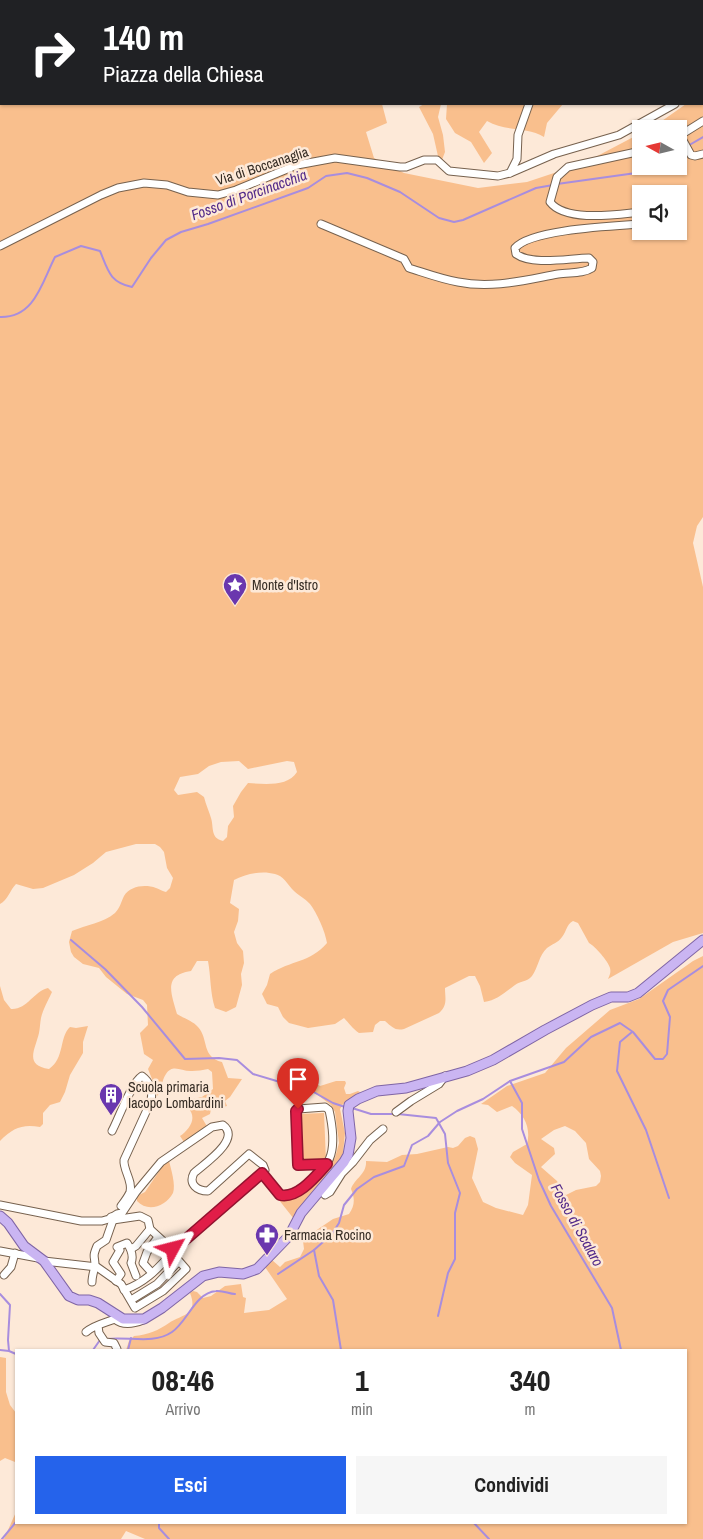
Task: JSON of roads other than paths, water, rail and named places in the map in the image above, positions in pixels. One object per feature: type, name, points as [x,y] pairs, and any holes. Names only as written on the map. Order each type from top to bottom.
[{"type":"main road","points":[[0,1216],[8,1223],[24,1246],[42,1259],[70,1296],[78,1300],[89,1300],[98,1303],[123,1318],[144,1320],[203,1276],[219,1272],[243,1274],[257,1269],[289,1236],[301,1213],[344,1162],[350,1148],[351,1138],[349,1108],[358,1099],[377,1091],[406,1088],[467,1070],[493,1060],[592,1005],[611,997],[628,997],[638,993],[703,940]]},
{"type":"street","points":[[510,173],[517,159],[518,135],[529,105]]},
{"type":"street","name":"Via di Boccanaglia","points":[[0,246],[100,195],[136,184],[167,185],[188,192],[218,195],[236,190],[297,166],[335,158],[406,168],[424,160],[437,160],[449,171],[498,176],[510,173],[554,154],[619,135],[673,105]]},
{"type":"street","points":[[688,131],[703,121]]},
{"type":"street","points":[[688,152],[695,156],[703,154]]},
{"type":"street","points":[[632,153],[568,167],[557,177],[550,202],[561,210],[577,214],[614,216],[632,213]]},
{"type":"street","points":[[321,224],[404,259],[409,268],[457,282],[478,285],[513,283],[588,271],[592,268],[593,262],[589,258],[547,261],[521,257],[516,254],[515,248],[518,244],[539,235],[612,225],[632,224]]},
{"type":"street","points":[[92,1282],[92,1272],[95,1267],[92,1256],[96,1246],[106,1240],[114,1217],[131,1190],[124,1160],[152,1101],[150,1085],[142,1076],[134,1084],[112,1131]]},
{"type":"street","points":[[396,1112],[439,1084],[445,1076]]},
{"type":"street","points":[[262,1173],[280,1195],[288,1196],[309,1183],[327,1164],[333,1146],[329,1110],[324,1107],[297,1110],[298,1165],[327,1164]]},
{"type":"street","points":[[0,1205],[81,1222],[102,1221],[114,1217],[122,1213],[136,1192],[161,1162],[217,1125],[226,1128],[228,1134],[227,1142],[194,1173],[192,1176],[193,1184],[198,1189],[208,1191],[249,1154],[263,1165],[265,1170],[185,1240],[158,1269],[136,1286],[124,1290]]},
{"type":"street","points":[[333,1175],[335,1179],[325,1195],[330,1192],[342,1173],[370,1140],[383,1128]]},
{"type":"street","points":[[114,1217],[140,1216],[148,1220],[150,1229],[174,1251]]},
{"type":"street","points":[[131,1249],[136,1246],[150,1229]]},
{"type":"street","points":[[152,1273],[143,1263],[147,1252],[158,1237]]},
{"type":"street","points":[[127,1243],[131,1249],[133,1258],[131,1263],[135,1273],[121,1274],[111,1261],[120,1250],[117,1247],[127,1243]]},
{"type":"street","points":[[0,1251],[70,1262],[83,1266],[97,1266],[121,1284],[135,1308],[163,1290],[186,1269],[179,1261]]},
{"type":"street","points":[[4,1275],[11,1267],[16,1253]]},
{"type":"street","points":[[116,1281],[121,1274]]},
{"type":"street","points":[[99,1330],[115,1319],[122,1324],[134,1324],[144,1320]]},
{"type":"street","points":[[86,1332],[91,1327],[99,1330],[105,1342],[114,1343],[116,1349]]},
{"type":"waterway","name":"Fosso di Porcinacchia","points":[[688,146],[703,137]]},
{"type":"waterway","name":"Fosso di Porcinacchia","points":[[0,317],[12,316],[22,312],[29,305],[36,297],[55,257],[81,246],[100,251],[110,274],[118,282],[132,287],[151,258],[166,240],[181,232],[308,188],[326,176],[347,173],[367,178],[400,192],[439,218],[454,222],[463,220],[536,188],[553,185]]},
{"type":"waterway","name":"Fosso di Porcinacchia","points":[[557,184],[632,174]]},
{"type":"waterway","points":[[71,940],[105,969],[142,1007],[185,1059],[219,1058],[237,1060],[253,1074],[280,1082],[296,1082],[333,1103],[345,1107]]},
{"type":"waterway","points":[[278,1274],[314,1250],[332,1234],[339,1223],[344,1205],[357,1189],[374,1177],[404,1166],[412,1145],[428,1136],[440,1122],[457,1111],[483,1099],[510,1081],[564,1062],[591,1037],[620,1023],[633,1032],[655,1059],[663,1059],[667,1054],[670,1017],[663,1001],[668,990],[703,966]]},
{"type":"waterway","points":[[632,1032],[620,1042],[617,1071],[646,1130],[669,1198]]},
{"type":"waterway","name":"Fosso di Scalaro","points":[[510,1081],[522,1103],[522,1129],[539,1180],[551,1206],[612,1308],[621,1349]]},
{"type":"waterway","points":[[352,1108],[371,1114],[394,1114]]},
{"type":"waterway","points":[[398,1114],[436,1118],[445,1134],[448,1163],[460,1193],[455,1213],[455,1259],[448,1273],[438,1316]]},
{"type":"waterway","points":[[314,1250],[319,1276],[333,1300],[341,1349]]},
{"type":"waterway","points":[[107,1339],[149,1339],[165,1336],[178,1327],[197,1302],[209,1293],[219,1291],[235,1294]]},
{"type":"waterway","points":[[0,1294],[10,1305],[9,1351],[15,1354]]},
{"type":"waterway","points":[[128,1349],[131,1338]]},
{"type":"waterway","points":[[94,1349],[100,1340]]},
{"type":"waterway","points":[[0,1350],[9,1351]]},
{"type":"waterway","points":[[2,1539],[15,1523]]},
{"type":"waterway","points":[[159,1524],[159,1528],[169,1539]]},
{"type":"waterway","points":[[475,1524],[489,1539]]},
{"type":"place","name":"Monte d'Istro","points":[[235,606]]},
{"type":"place","name":"Scuola primaria Iacopo Lombardini","points":[[111,1116]]},
{"type":"place","name":"Farmacia Rocino","points":[[267,1256]]}]
